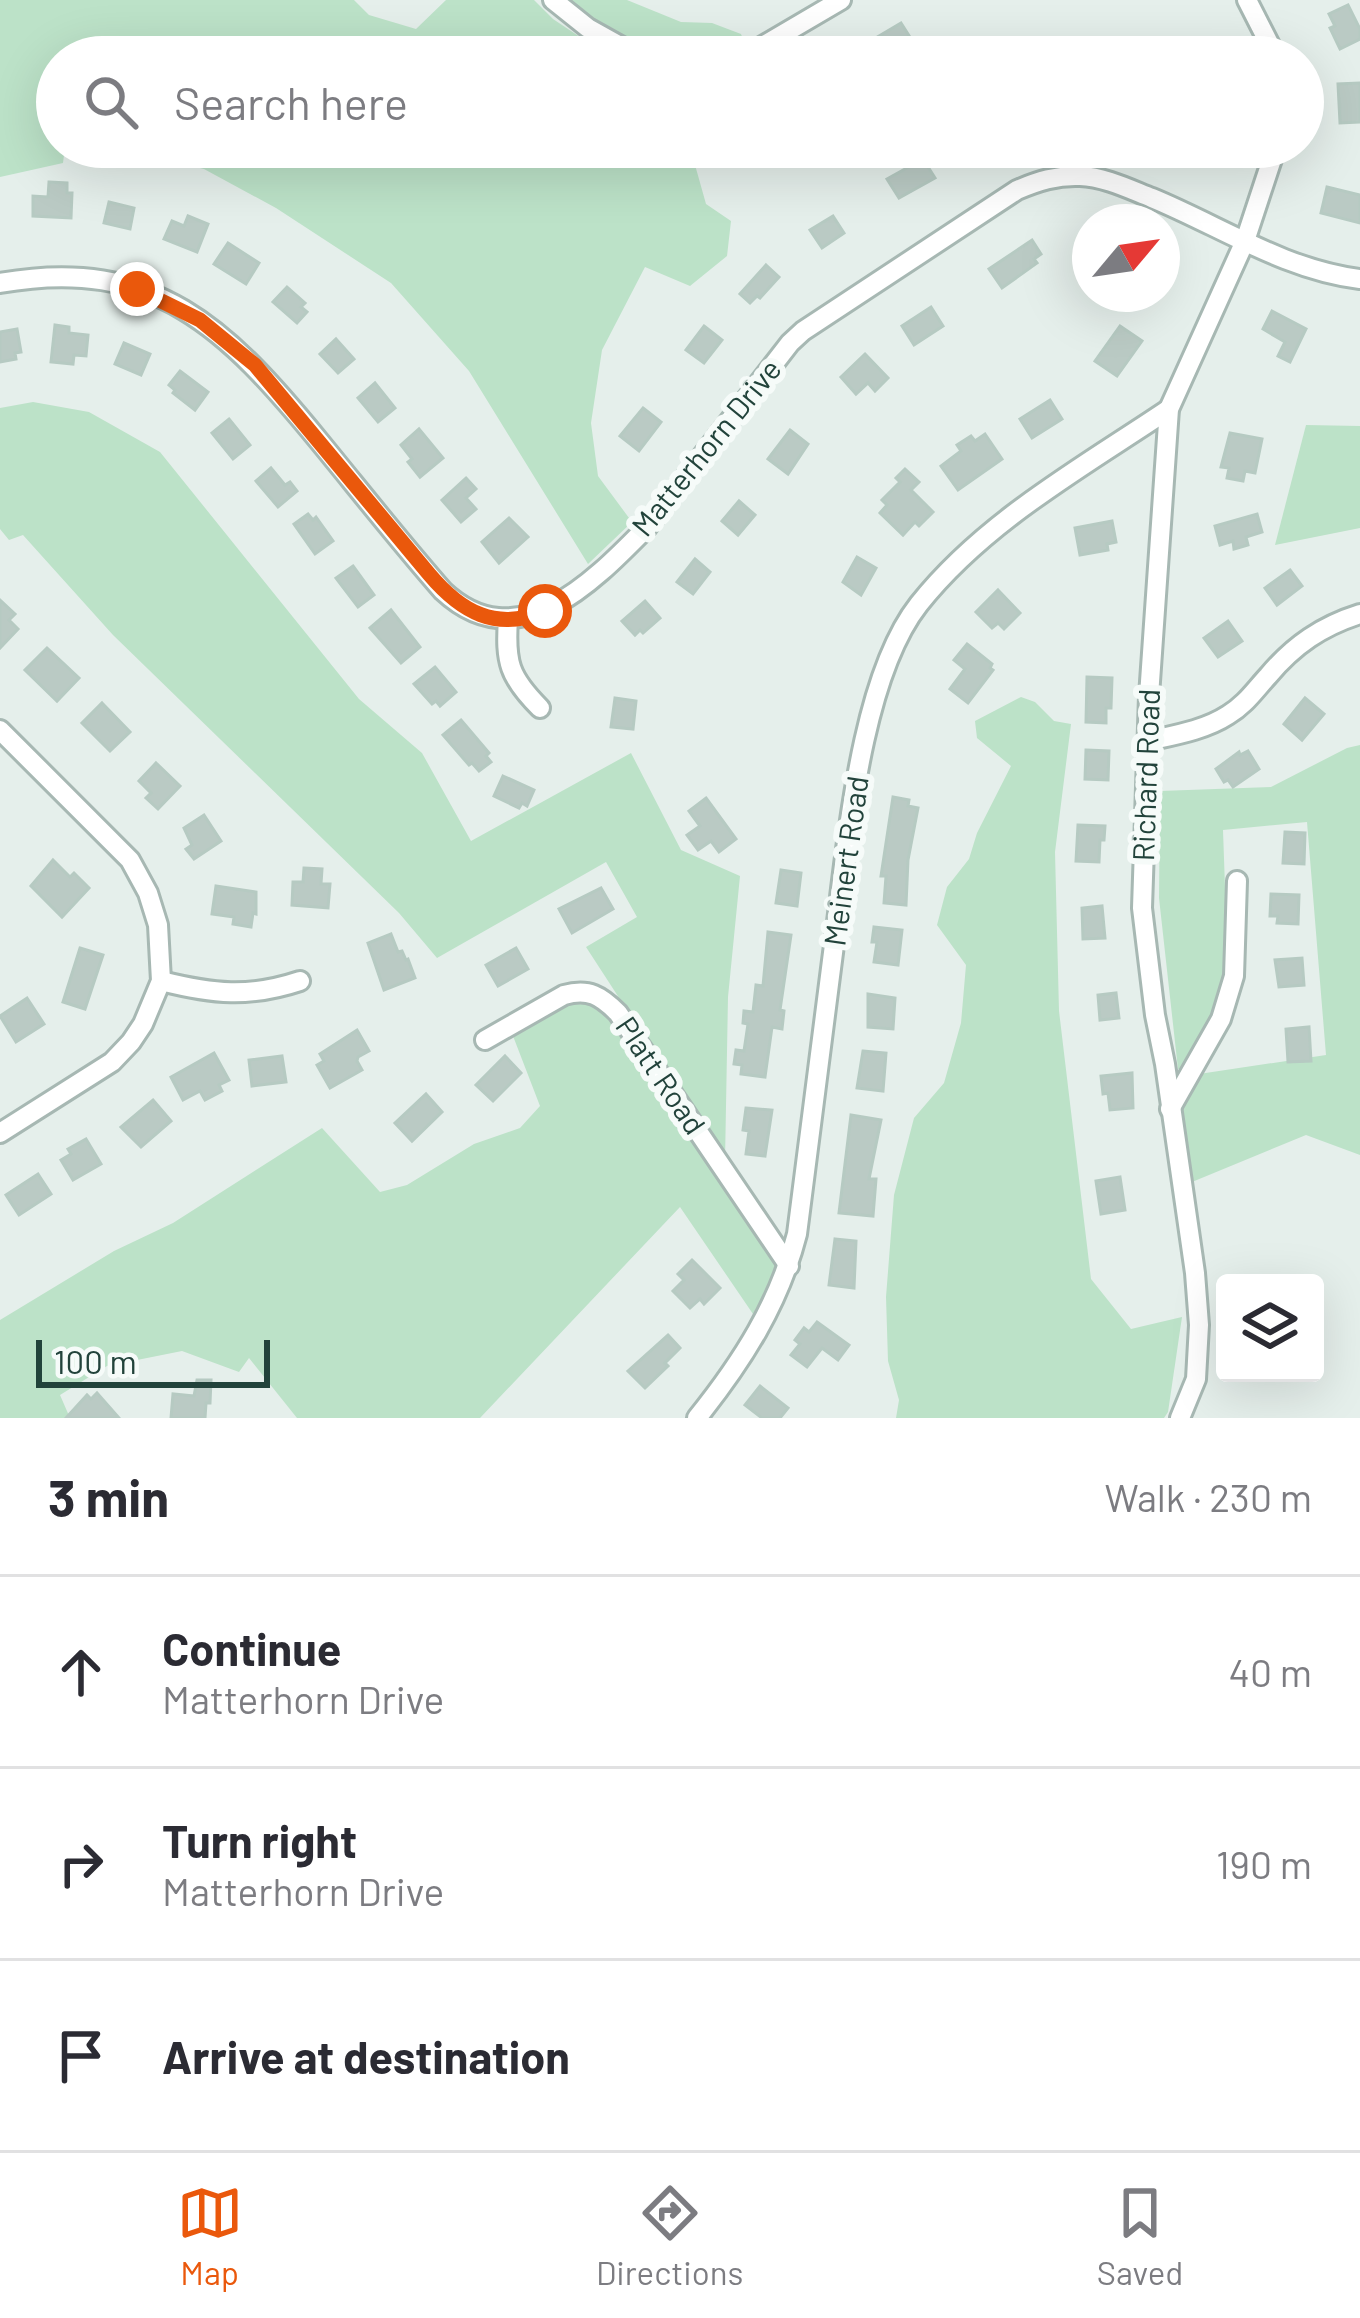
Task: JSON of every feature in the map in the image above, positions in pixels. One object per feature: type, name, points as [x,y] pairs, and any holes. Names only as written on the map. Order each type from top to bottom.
[{"type":"street","points":[[553,0],[602,36]]},
{"type":"street","points":[[781,36],[842,0]]},
{"type":"street","points":[[1247,0],[1265,36]]},
{"type":"street","name":"Richard Road","points":[[1180,1418],[1196,1378],[1199,1325],[1142,908],[1149,696],[1169,409],[1246,242],[1269,168]]},
{"type":"street","name":"Matterhorn Drive","points":[[508,619],[534,616],[554,606],[632,542],[803,331],[1017,190],[1045,178],[1100,179],[1327,275],[1360,279]]},
{"type":"street","points":[[0,283],[33,277],[112,281],[200,320],[241,351],[443,591],[472,611],[508,619],[506,647],[514,679],[540,708]]},
{"type":"street","name":"Meinert Road","points":[[697,1418],[751,1343],[788,1266],[848,837],[886,664],[918,605],[968,553],[1020,511],[1169,409]]},
{"type":"street","points":[[1148,741],[1187,732],[1230,714],[1247,702],[1299,644],[1331,623],[1360,614]]},
{"type":"street","points":[[0,730],[130,860],[148,892],[158,925],[161,981],[143,1024],[112,1062],[0,1133]]},
{"type":"street","points":[[1171,1109],[1221,1019],[1234,976],[1237,881]]},
{"type":"street","points":[[161,981],[205,992],[241,994],[300,980]]},
{"type":"street","name":"Platt Road","points":[[484,1040],[564,995],[578,991],[604,1000],[618,1012],[788,1266]]},
{"type":"green space","points":[[0,0],[354,0],[369,15],[416,29],[446,0],[534,0],[578,36],[36,36],[36,168],[40,168],[0,177]]},
{"type":"green space","points":[[568,0],[627,0],[681,22],[712,23],[742,36],[622,36]]},
{"type":"green space","points":[[200,168],[696,168],[706,204],[731,221],[727,256],[690,286],[645,267],[602,350],[591,423],[598,476],[632,522],[588,564],[469,371],[391,283],[276,208]]},
{"type":"green space","points":[[33,402],[89,412],[160,452],[359,699],[422,753],[471,841],[631,753],[681,850],[740,876],[728,997],[725,1161],[586,947],[637,917],[606,862],[437,958],[399,913],[113,635],[23,535],[9,540],[0,529],[0,408]]},
{"type":"green space","points":[[1306,425],[1360,426],[1360,528],[1275,545]]},
{"type":"green space","points":[[1021,697],[1035,702],[1054,721],[1071,724],[1055,852],[1059,1011],[1091,1279],[1131,1329],[1182,1317],[1164,1418],[896,1418],[899,1400],[888,1361],[886,1297],[894,1195],[914,1118],[944,1083],[961,1023],[966,965],[937,925],[947,887],[969,859],[1011,766],[977,738],[975,721]]},
{"type":"green space","points":[[1360,745],[1360,1155],[1306,1135],[1192,1182],[1179,1114],[1199,1074],[1326,1055],[1307,822],[1223,830],[1228,973],[1213,1013],[1183,1070],[1178,1069],[1159,898],[1160,791],[1271,787]]},
{"type":"green space","points":[[575,1001],[599,1005],[620,1020],[775,1263],[771,1285],[753,1314],[680,1207],[480,1418],[297,1418],[249,1358],[239,1372],[182,1351],[107,1366],[60,1395],[70,1418],[0,1418],[0,1320],[114,1251],[173,1223],[322,1128],[380,1192],[407,1185],[474,1144],[520,1128],[540,1106],[513,1036]]},
{"type":"building","points":[[1348,5],[1360,39],[1340,49],[1329,14]]},
{"type":"building","points":[[901,23],[909,36],[879,36]]},
{"type":"building","points":[[1360,83],[1360,122],[1340,123],[1338,84]]},
{"type":"building","points":[[907,168],[929,168],[935,178],[899,198],[887,179]]},
{"type":"building","points":[[49,182],[67,183],[67,193],[72,193],[71,218],[33,216],[33,196],[48,197]]},
{"type":"building","points":[[1327,187],[1360,195],[1360,223],[1321,213]]},
{"type":"building","points":[[109,202],[134,208],[130,229],[104,223]]},
{"type":"building","points":[[188,216],[208,224],[197,252],[164,239],[172,221],[184,226]]},
{"type":"building","points":[[833,216],[844,233],[822,248],[810,230]]},
{"type":"building","points":[[1032,240],[1041,254],[1034,259],[1037,263],[1002,288],[989,269]]},
{"type":"building","points":[[228,243],[259,263],[246,284],[214,264]]},
{"type":"building","points":[[766,265],[779,277],[750,303],[740,294]]},
{"type":"building","points":[[287,287],[305,303],[301,307],[307,312],[297,323],[273,302]]},
{"type":"building","points":[[931,307],[943,326],[914,345],[902,326]]},
{"type":"building","points":[[1272,311],[1306,329],[1290,362],[1278,356],[1285,342],[1263,329]]},
{"type":"building","points":[[55,325],[88,335],[86,356],[74,355],[73,364],[51,362]]},
{"type":"building","points":[[704,326],[722,340],[704,363],[686,350]]},
{"type":"building","points":[[1120,326],[1142,341],[1117,376],[1095,361]]},
{"type":"building","points":[[17,329],[21,352],[15,353],[16,359],[0,362],[0,332]]},
{"type":"building","points":[[336,339],[354,359],[338,373],[320,354]]},
{"type":"building","points":[[124,343],[150,354],[141,375],[115,364]]},
{"type":"building","points":[[865,354],[888,378],[875,391],[868,383],[856,394],[841,377]]},
{"type":"building","points":[[180,371],[208,392],[195,410],[169,385]]},
{"type":"building","points":[[375,383],[395,408],[378,422],[358,398]]},
{"type":"building","points":[[1050,400],[1062,419],[1032,438],[1020,419]]},
{"type":"building","points":[[643,408],[661,422],[639,451],[620,436]]},
{"type":"building","points":[[229,419],[250,445],[233,459],[212,433]]},
{"type":"building","points":[[419,429],[443,458],[420,477],[401,445]]},
{"type":"building","points":[[790,430],[808,444],[788,474],[768,459]]},
{"type":"building","points":[[1230,433],[1262,439],[1255,473],[1245,471],[1243,481],[1227,478],[1229,468],[1221,467]]},
{"type":"building","points":[[985,434],[1002,459],[958,490],[941,466],[961,451],[957,445]]},
{"type":"building","points":[[271,468],[297,491],[278,507],[256,481]]},
{"type":"building","points":[[905,469],[919,482],[911,490],[933,512],[903,535],[880,513],[887,505],[882,500],[900,482],[896,478]]},
{"type":"building","points":[[466,478],[476,489],[466,498],[476,509],[461,522],[442,500]]},
{"type":"building","points":[[739,501],[755,515],[738,535],[722,521]]},
{"type":"building","points":[[308,514],[313,520],[316,517],[333,541],[315,554],[294,524]]},
{"type":"building","points":[[1257,514],[1262,532],[1246,537],[1248,545],[1234,549],[1233,541],[1220,545],[1215,526]]},
{"type":"building","points":[[509,518],[528,537],[499,563],[482,542]]},
{"type":"building","points":[[1112,521],[1116,542],[1107,544],[1108,550],[1080,555],[1075,528]]},
{"type":"building","points":[[857,557],[876,568],[861,595],[843,582]]},
{"type":"building","points":[[695,559],[710,572],[693,594],[677,582]]},
{"type":"building","points":[[353,566],[374,595],[358,607],[336,578]]},
{"type":"building","points":[[1290,570],[1302,586],[1277,605],[1265,588]]},
{"type":"building","points":[[998,590],[1020,613],[1004,629],[998,623],[992,628],[976,612]]},
{"type":"building","points":[[0,600],[15,614],[9,620],[18,629],[0,648]]},
{"type":"building","points":[[645,601],[660,618],[635,635],[622,621]]},
{"type":"building","points":[[391,610],[420,647],[401,663],[370,628]]},
{"type":"building","points":[[1228,621],[1242,641],[1218,657],[1204,638]]},
{"type":"building","points":[[967,644],[993,670],[968,703],[950,689],[965,669],[954,660]]},
{"type":"building","points":[[47,648],[79,678],[57,701],[25,670]]},
{"type":"building","points":[[435,667],[456,692],[440,706],[436,701],[432,704],[414,684]]},
{"type":"building","points":[[1087,677],[1112,678],[1106,723],[1086,722]]},
{"type":"building","points":[[615,698],[636,701],[633,729],[611,727]]},
{"type":"building","points":[[1305,698],[1324,714],[1302,740],[1284,724]]},
{"type":"building","points":[[102,703],[130,732],[110,751],[82,723]]},
{"type":"building","points":[[461,720],[489,753],[491,762],[479,771],[443,735]]},
{"type":"building","points":[[1086,750],[1109,751],[1108,780],[1085,779]]},
{"type":"building","points":[[1248,751],[1259,769],[1233,787],[1228,780],[1224,782],[1216,769]]},
{"type":"building","points":[[156,763],[180,786],[158,809],[146,798],[151,793],[139,781]]},
{"type":"building","points":[[503,776],[534,790],[527,806],[522,803],[519,808],[494,796]]},
{"type":"building","points":[[893,797],[909,800],[908,806],[918,808],[906,905],[884,903],[886,876],[881,876]]},
{"type":"building","points":[[706,798],[736,839],[719,852],[711,841],[698,850],[687,835],[700,826],[689,811]]},
{"type":"building","points":[[204,815],[221,841],[194,859],[186,849],[192,845],[184,828]]},
{"type":"building","points":[[1078,825],[1105,826],[1099,862],[1076,861]]},
{"type":"building","points":[[1285,832],[1305,833],[1304,864],[1283,863]]},
{"type":"building","points":[[53,860],[89,888],[62,917],[31,886]]},
{"type":"building","points":[[304,868],[322,869],[321,884],[330,884],[328,908],[292,905],[293,882],[303,882]]},
{"type":"building","points":[[781,870],[801,873],[797,906],[776,903]]},
{"type":"building","points":[[216,886],[256,892],[251,927],[233,924],[234,917],[212,914]]},
{"type":"building","points":[[601,888],[613,909],[572,933],[559,909]]},
{"type":"building","points":[[1271,894],[1299,895],[1298,924],[1277,923],[1278,916],[1270,916]]},
{"type":"building","points":[[1102,906],[1105,938],[1083,939],[1082,908]]},
{"type":"building","points":[[874,927],[902,930],[898,965],[874,962]]},
{"type":"building","points":[[768,932],[791,935],[780,1010],[784,1011],[782,1029],[772,1027],[765,1077],[741,1074],[742,1065],[734,1064],[736,1050],[744,1051],[748,1024],[743,1023],[744,1011],[753,1012],[756,985],[763,986]]},
{"type":"building","points":[[391,934],[415,978],[384,990],[368,943]]},
{"type":"building","points":[[80,948],[103,955],[85,1009],[63,1002]]},
{"type":"building","points":[[516,948],[528,969],[498,986],[486,965]]},
{"type":"building","points":[[1302,958],[1304,985],[1279,987],[1275,960]]},
{"type":"building","points":[[1116,993],[1119,1018],[1100,1020],[1098,995]]},
{"type":"building","points":[[868,994],[895,998],[893,1029],[868,1027]]},
{"type":"building","points":[[27,998],[44,1024],[16,1042],[0,1016]]},
{"type":"building","points":[[1309,1027],[1311,1061],[1288,1062],[1286,1029]]},
{"type":"building","points":[[357,1030],[369,1051],[358,1057],[362,1070],[330,1088],[317,1065],[324,1061],[320,1054]]},
{"type":"building","points":[[863,1051],[886,1053],[883,1091],[857,1088]]},
{"type":"building","points":[[214,1053],[229,1080],[219,1085],[222,1091],[205,1100],[200,1091],[183,1100],[171,1077]]},
{"type":"building","points":[[282,1056],[286,1082],[252,1086],[249,1060]]},
{"type":"building","points":[[505,1056],[521,1073],[493,1101],[476,1085]]},
{"type":"building","points":[[1132,1073],[1133,1108],[1110,1110],[1101,1076]]},
{"type":"building","points":[[426,1094],[442,1112],[412,1141],[395,1123]]},
{"type":"building","points":[[153,1100],[171,1121],[141,1147],[121,1127]]},
{"type":"building","points":[[746,1108],[772,1110],[765,1156],[746,1154]]},
{"type":"building","points":[[851,1115],[881,1120],[869,1179],[876,1179],[873,1216],[839,1213]]},
{"type":"building","points":[[86,1139],[101,1164],[73,1180],[61,1160],[71,1154],[68,1149]]},
{"type":"building","points":[[38,1174],[51,1194],[19,1215],[6,1195]]},
{"type":"building","points":[[1120,1177],[1125,1210],[1101,1214],[1096,1181]]},
{"type":"building","points":[[835,1239],[856,1241],[854,1288],[829,1285]]},
{"type":"building","points":[[692,1260],[720,1288],[704,1304],[700,1299],[690,1308],[673,1291],[684,1280],[678,1274]]},
{"type":"building","points":[[817,1322],[849,1345],[838,1360],[822,1348],[807,1367],[791,1355],[804,1328],[809,1332]]},
{"type":"building","points":[[668,1335],[680,1348],[645,1388],[628,1371]]},
{"type":"building","points":[[197,1380],[211,1380],[205,1418],[171,1418],[173,1394],[194,1396]]},
{"type":"building","points":[[760,1386],[788,1408],[780,1418],[762,1418],[745,1405]]},
{"type":"building","points":[[97,1393],[119,1418],[66,1418],[87,1395],[91,1399]]},
{"type":"route","points":[[137,289],[200,320],[241,351],[456,604],[497,619],[545,611]]}]
